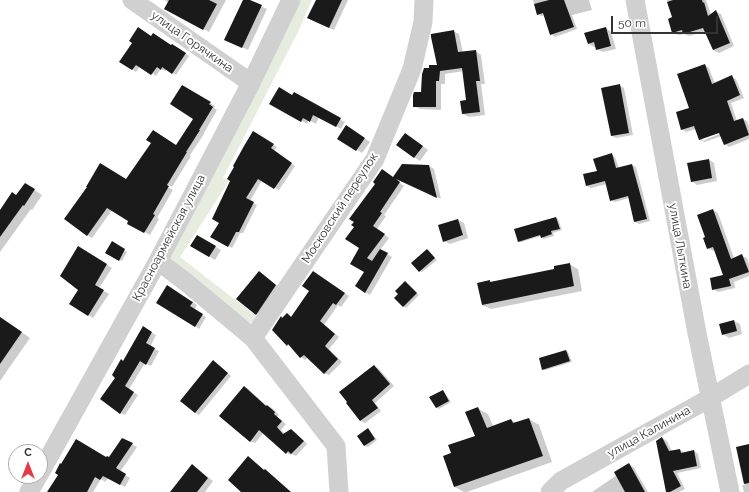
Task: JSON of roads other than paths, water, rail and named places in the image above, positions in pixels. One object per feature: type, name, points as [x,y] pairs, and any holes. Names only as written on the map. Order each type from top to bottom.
[{"type":"street","name":"улица Горячкина","points":[[132,0],[251,83]]},
{"type":"street","name":"Красноармейская улица","points":[[48,459],[158,261],[251,83],[291,0]]},
{"type":"street","name":"Московский переулок","points":[[253,338],[375,159],[412,69],[424,22],[424,0]]},
{"type":"street","name":"улица Лыткина","points":[[635,0],[695,325],[730,492]]},
{"type":"street","points":[[158,261],[253,338],[336,446],[339,492]]},
{"type":"street","name":"улица Калинина","points":[[550,492],[561,481],[710,398],[749,374]]}]
